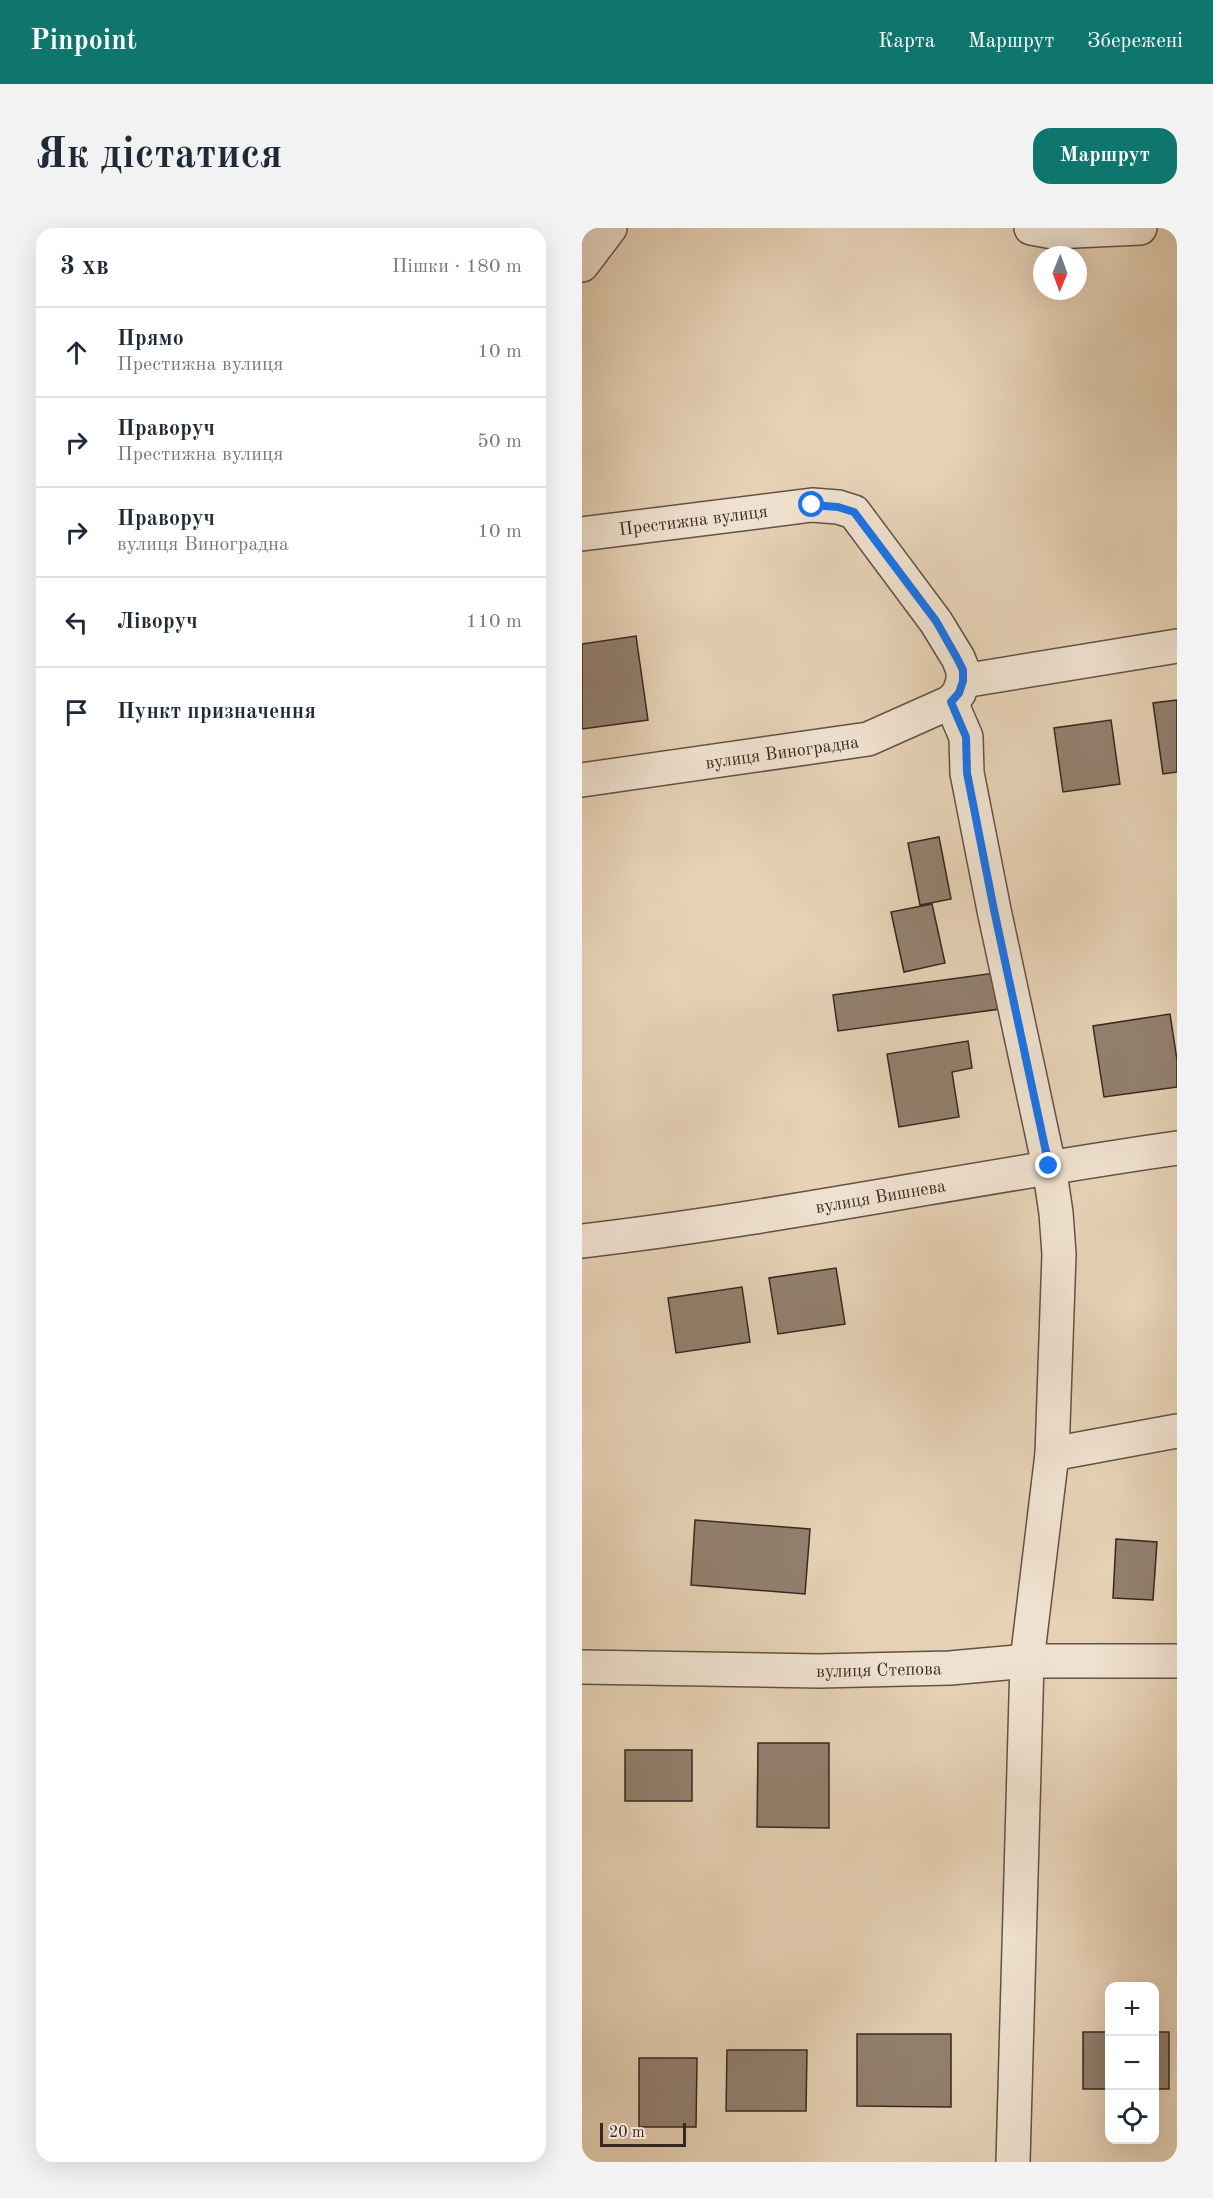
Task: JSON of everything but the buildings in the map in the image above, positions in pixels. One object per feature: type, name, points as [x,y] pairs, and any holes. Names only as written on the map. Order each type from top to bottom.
[{"type":"street","points":[[582,266],[610,228]]},
{"type":"street","points":[[1030,228],[1053,232],[1140,228]]},
{"type":"street","name":"Престижна вулиця","points":[[582,534],[812,505],[838,507],[854,512],[936,621],[960,664],[957,692],[966,737],[967,773],[1049,1166],[1059,1254],[1052,1454],[1027,1661],[1013,2162]]},
{"type":"street","name":"вулиця Виноградна","points":[[582,780],[868,739],[957,692],[1177,646]]},
{"type":"street","name":"вулиця Вишнева","points":[[582,1241],[850,1201],[1049,1166],[1177,1148]]},
{"type":"street","points":[[1052,1454],[1177,1431]]},
{"type":"street","name":"вулиця Степова","points":[[582,1667],[819,1671],[950,1668],[1027,1661],[1177,1661]]},
{"type":"route","points":[[812,505],[838,507],[854,512],[936,621],[963,670],[963,681],[959,693],[951,702],[966,737],[967,773],[1049,1166]]}]
